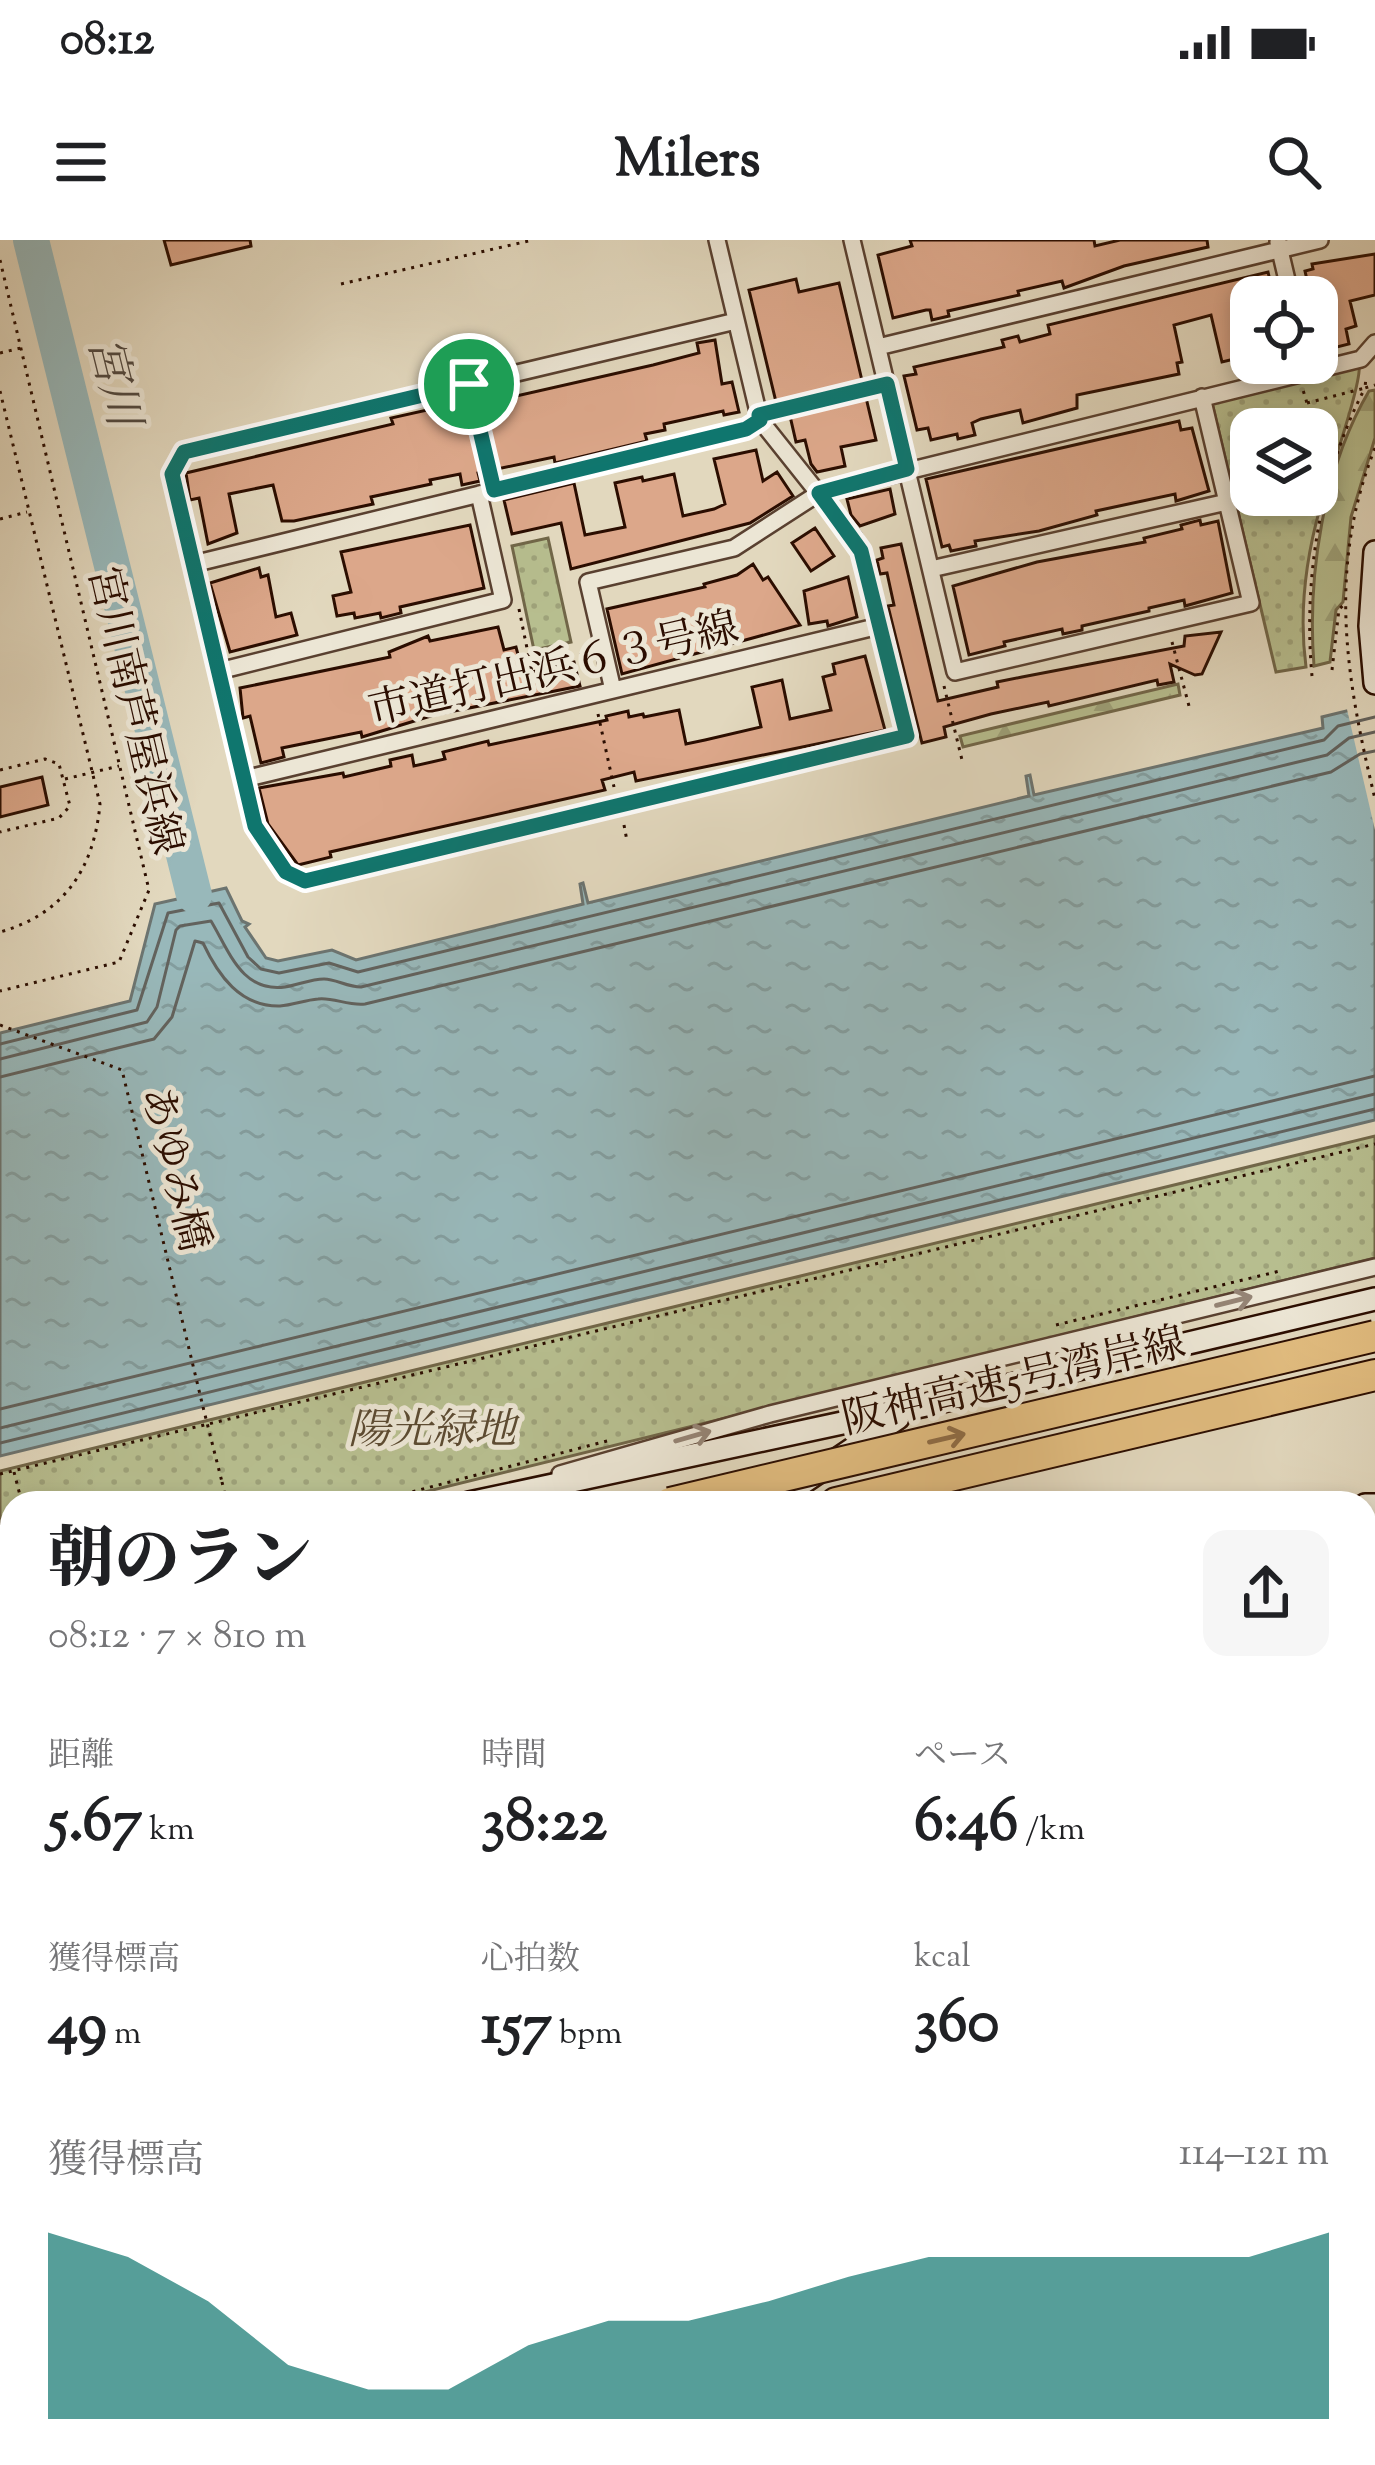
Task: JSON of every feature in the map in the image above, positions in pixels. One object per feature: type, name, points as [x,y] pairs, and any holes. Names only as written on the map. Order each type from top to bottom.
[{"type":"highway","name":"阪神高速5号湾岸線","points":[[721,1491],[1375,1336]]},
{"type":"highway","name":"阪神高速5号湾岸線","points":[[887,1491],[1375,1375]]},
{"type":"highway","points":[[1087,1444],[1177,1431],[1375,1386]]},
{"type":"main road","points":[[1375,552],[1371,608],[1375,683]]},
{"type":"main road","points":[[525,1491],[926,1405],[1375,1299]]},
{"type":"main road","points":[[789,1491],[884,1424],[926,1405]]},
{"type":"street","points":[[717,240],[759,417],[861,551],[907,736],[305,881],[286,872],[255,826],[172,474],[184,452],[736,321]]},
{"type":"street","points":[[852,240],[955,672],[1251,603],[1202,398]]},
{"type":"street","points":[[878,347],[1279,245],[1320,240]]},
{"type":"street","points":[[1279,245],[1286,276]]},
{"type":"street","points":[[1338,364],[1361,359],[1375,343]]},
{"type":"street","points":[[613,690],[588,582],[734,548],[819,493],[1254,384]]},
{"type":"street","points":[[193,564],[746,429],[759,417]]},
{"type":"street","points":[[218,671],[503,599],[486,492]]},
{"type":"street","points":[[931,569],[1227,502]]},
{"type":"street","name":"市道打出浜６３号線","points":[[244,779],[879,626]]},
{"type":"street","points":[[501,1491],[770,1414],[1375,1267]]},
{"type":"path","points":[[341,284],[533,240]]},
{"type":"path","name":"宮川南芦屋浜線","points":[[0,260],[149,890],[119,962],[0,991]]},
{"type":"path","points":[[0,352],[21,348]]},
{"type":"path","points":[[469,384],[486,492]]},
{"type":"path","points":[[759,417],[887,384]]},
{"type":"path","points":[[1306,384],[1306,408]]},
{"type":"path","points":[[1307,403],[1375,386]]},
{"type":"path","points":[[1312,676],[1311,577],[1322,512],[1351,414],[1365,388]]},
{"type":"path","points":[[0,391],[100,804],[98,829],[74,885],[52,910],[0,932]]},
{"type":"path","points":[[1375,448],[1354,520],[1344,621],[1352,703],[1375,800]]},
{"type":"path","points":[[0,519],[29,512]]},
{"type":"path","points":[[516,596],[530,658],[538,656],[540,664],[584,654],[627,841]]},
{"type":"path","points":[[1332,670],[1339,609],[1345,604]]},
{"type":"path","points":[[1167,623],[1189,706]]},
{"type":"path","points":[[955,672],[941,676],[962,760]]},
{"type":"path","points":[[0,770],[45,759],[59,764],[70,806],[59,818],[0,832]]},
{"type":"path","points":[[63,779],[119,766]]},
{"type":"path","name":"あゆみ橋","points":[[0,1025],[122,1070],[224,1491]]},
{"type":"path","points":[[0,1474],[1375,1144]]},
{"type":"path","points":[[13,1470],[19,1491]]},
{"type":"green space","points":[[1359,364],[1338,449],[1338,408],[1230,408],[1230,478],[1212,402],[1282,384],[1338,384],[1338,369]]},
{"type":"green space","points":[[1375,390],[1375,438],[1351,517],[1343,602],[1336,610],[1330,662],[1314,666],[1313,596],[1322,524],[1324,516],[1338,516],[1338,461],[1369,391]]},
{"type":"green space","points":[[1239,516],[1318,516],[1305,587],[1306,667],[1276,672]]},
{"type":"green space","points":[[548,538],[571,642],[534,650],[512,546]]},
{"type":"green space","points":[[1178,684],[1180,695],[963,747],[960,736]]},
{"type":"green space","name":"陽光緑地","points":[[1375,1136],[1375,1258],[429,1491],[0,1491],[0,1471]]},
{"type":"water","points":[[1375,704],[1375,1120],[0,1456],[0,1033],[130,1001],[155,904],[226,888],[266,958],[278,961],[332,950],[356,960],[583,904],[583,883],[588,903],[1029,796],[1026,776],[1030,775],[1034,795],[1323,728],[1322,717]]},
{"type":"pier","points":[[1375,698],[1375,830],[1346,705]]},
{"type":"building","points":[[164,240],[250,240],[251,246],[171,265]]},
{"type":"building","points":[[910,240],[1094,240],[1095,246],[1120,240],[1207,240],[1208,247],[1124,266],[1064,288],[1062,281],[1018,291],[1019,295],[948,311],[949,316],[932,320],[930,310],[893,318],[878,255],[912,246]]},
{"type":"building","points":[[1375,254],[1375,295],[1350,301],[1356,326],[1346,329],[1349,344],[1338,347],[1338,276],[1306,276],[1312,264]]},
{"type":"building","points":[[796,279],[799,292],[839,283],[876,440],[841,447],[845,466],[817,472],[805,440],[796,442],[787,403],[777,406],[749,290]]},
{"type":"building","points":[[1230,281],[1230,360],[1222,362],[1211,315],[1174,325],[1182,362],[1177,363],[1179,374],[1077,395],[1077,408],[1023,423],[1020,410],[981,419],[972,423],[975,435],[958,439],[957,434],[931,440],[928,428],[917,430],[904,376],[916,374],[914,367],[1004,347],[1002,340],[1018,336],[1020,342],[1050,334],[1048,325]]},
{"type":"building","points":[[715,340],[722,384],[732,382],[739,412],[664,424],[665,430],[645,434],[647,441],[555,463],[554,457],[478,473],[480,481],[462,485],[460,474],[430,480],[431,484],[371,497],[373,504],[294,521],[282,521],[273,485],[229,494],[237,533],[208,544],[199,498],[190,500],[186,473],[393,424],[391,418],[445,406],[446,411],[653,365],[699,353],[697,343]]},
{"type":"building","points":[[1179,421],[1181,430],[1192,428],[1209,491],[1176,501],[1175,494],[1096,511],[1097,515],[1039,531],[975,541],[976,546],[951,551],[949,545],[942,547],[926,479]]},
{"type":"building","points":[[756,450],[763,481],[777,472],[793,496],[750,523],[571,569],[561,523],[512,534],[504,500],[574,483],[585,535],[625,527],[615,483],[642,477],[643,481],[674,474],[683,516],[714,509],[725,504],[714,459]]},
{"type":"building","points":[[890,489],[895,514],[860,526],[847,499]]},
{"type":"building","points":[[1200,520],[1201,525],[1218,521],[1232,593],[1185,606],[1184,600],[1149,608],[1082,626],[1082,630],[1063,634],[1062,629],[1004,642],[1005,646],[969,655],[953,586],[1037,562],[1145,542],[1144,538]]},
{"type":"building","points":[[470,525],[484,588],[400,607],[401,613],[381,618],[380,613],[337,616],[333,596],[351,592],[341,552]]},
{"type":"building","points":[[815,528],[834,556],[811,571],[792,543]]},
{"type":"building","points":[[901,544],[938,701],[998,687],[997,682],[1184,646],[1185,636],[1221,632],[1202,674],[1170,664],[1174,682],[1158,685],[1157,680],[1049,706],[1048,702],[991,714],[944,727],[946,737],[922,743],[888,606],[894,605],[887,573],[880,574],[877,560],[883,558],[881,548]]},
{"type":"building","points":[[753,564],[763,580],[768,577],[800,625],[622,674],[607,609],[705,587]]},
{"type":"building","points":[[259,568],[261,577],[268,575],[276,617],[291,613],[297,635],[230,652],[210,583]]},
{"type":"building","points":[[848,577],[857,617],[828,626],[827,621],[809,624],[804,591]]},
{"type":"building","points":[[498,627],[504,650],[516,647],[522,670],[574,662],[580,686],[434,715],[362,737],[361,732],[282,748],[284,757],[261,763],[250,716],[243,718],[240,688],[390,657],[389,652],[428,636],[430,641]]},
{"type":"building","points":[[865,656],[885,730],[636,781],[634,772],[602,780],[605,790],[330,852],[331,857],[298,865],[268,824],[259,788],[343,773],[344,777],[391,766],[390,760],[412,755],[414,766],[445,759],[443,752],[607,720],[606,716],[628,711],[629,717],[644,717],[679,710],[686,744],[705,740],[761,727],[752,687],[782,680],[790,719],[831,710],[823,677],[835,674],[833,664]]},
{"type":"building","points":[[42,777],[48,805],[0,817],[0,787]]},
{"type":"waterway","name":"宮川","points":[[31,240],[194,895]]},
{"type":"route","points":[[469,384],[494,490],[746,429],[760,420],[759,415],[887,384],[907,469],[819,493],[861,551],[907,736],[305,881],[286,872],[255,826],[172,474],[184,452],[469,384]]}]
